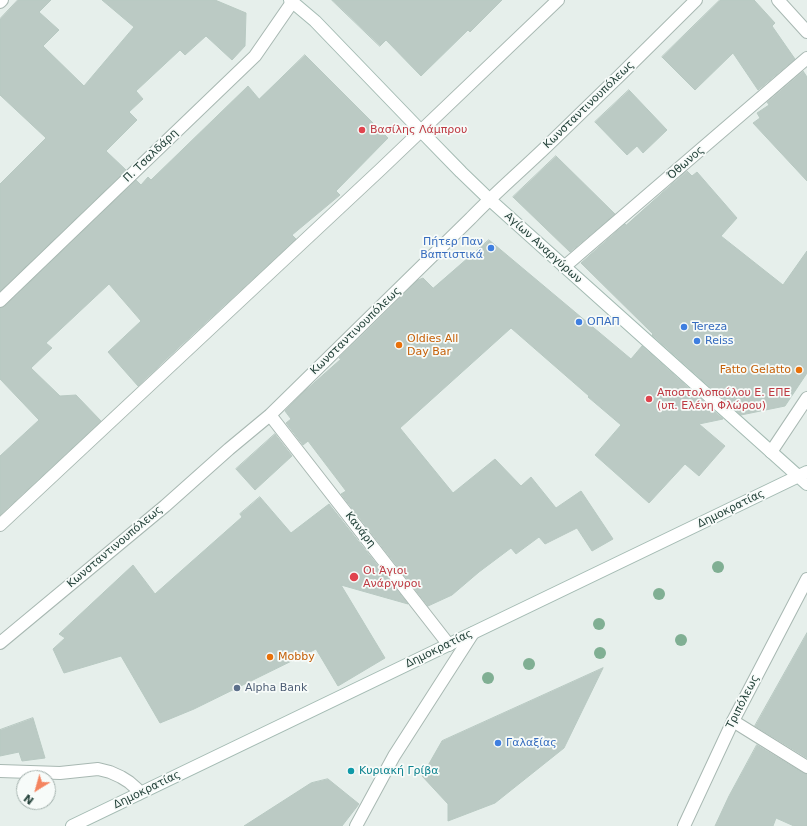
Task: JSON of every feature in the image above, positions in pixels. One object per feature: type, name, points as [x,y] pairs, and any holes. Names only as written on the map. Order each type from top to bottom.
[{"type":"street","points":[[0,525],[445,109],[558,0]]},
{"type":"street","name":"Κωνσταντινουπόλεως","points":[[0,643],[165,506],[270,415],[489,199],[514,178],[696,0]]},
{"type":"street","points":[[778,0],[807,32]]},
{"type":"street","name":"Αγίων Αναργύρων","points":[[292,1],[315,21],[489,199],[771,452],[804,478]]},
{"type":"street","name":"Π. Τσαλδάρη","points":[[0,301],[255,56],[292,1]]},
{"type":"street","name":"Όθωνος","points":[[564,267],[807,58]]},
{"type":"street","points":[[771,452],[807,398]]},
{"type":"street","name":"Κανάρη","points":[[270,415],[449,644]]},
{"type":"street","name":"Δημοκρατίας","points":[[72,826],[449,644],[804,478]]},
{"type":"street","name":"Τριπόλεως","points":[[684,826],[733,721],[807,579]]},
{"type":"street","points":[[356,826],[394,756],[473,633]]},
{"type":"street","points":[[733,721],[807,767]]},
{"type":"street","points":[[0,770],[60,773],[98,769],[110,772],[129,782],[137,789],[138,794]]},
{"type":"building","points":[[18,0],[51,0],[39,12],[59,30],[43,46],[84,86],[134,27],[102,0],[215,0],[246,13],[245,46],[232,60],[206,36],[185,55],[180,50],[136,91],[143,99],[129,112],[137,120],[106,151],[126,170],[0,291],[0,184],[46,138],[0,95],[0,19]]},
{"type":"building","points":[[332,0],[502,0],[470,32],[468,30],[421,76],[386,40],[380,46]]},
{"type":"building","points":[[720,0],[754,0],[775,23],[772,26],[795,59],[758,90],[733,53],[695,90],[662,57]]},
{"type":"building","points":[[305,55],[388,138],[336,191],[340,195],[292,235],[296,239],[138,386],[108,352],[141,321],[109,284],[46,343],[52,348],[31,368],[60,396],[76,395],[101,421],[0,515],[0,456],[39,420],[0,379],[0,308],[5,306],[136,180],[141,185],[148,177],[151,180],[248,86],[259,99]]},
{"type":"building","points":[[803,71],[807,77],[807,181],[753,123],[760,118],[757,113],[769,105],[767,102]]},
{"type":"building","points":[[629,90],[667,130],[643,153],[637,146],[627,155],[595,122]]},
{"type":"building","points":[[556,156],[615,214],[570,252],[513,197]]},
{"type":"building","points":[[687,171],[692,176],[697,172],[737,218],[721,236],[783,285],[807,251],[807,373],[785,406],[741,415],[652,335],[653,334],[581,263]]},
{"type":"building","points":[[489,240],[631,359],[642,346],[723,419],[699,424],[725,446],[699,476],[685,464],[649,503],[595,455],[621,425],[511,328],[400,428],[453,493],[495,459],[521,486],[531,477],[556,508],[581,491],[613,539],[592,551],[577,528],[545,544],[539,537],[516,554],[511,548],[452,595],[428,606],[341,494],[346,491],[308,441],[303,445],[286,423],[291,419],[285,411],[341,359],[339,358],[418,280],[423,278],[433,288]]},
{"type":"building","points":[[275,434],[292,456],[255,490],[236,469]]},
{"type":"building","points":[[260,497],[291,533],[329,504],[408,604],[341,585],[385,658],[338,686],[316,649],[194,709],[160,723],[121,656],[64,673],[53,649],[65,638],[59,634],[133,565],[155,594],[242,517],[240,514]]},
{"type":"building","points":[[807,633],[807,758],[755,726]]},
{"type":"building","points":[[603,668],[564,748],[495,803],[448,821],[448,804],[422,776],[442,741]]},
{"type":"building","points":[[33,718],[45,758],[22,761],[19,752],[0,756],[0,730]]},
{"type":"building","points":[[757,745],[807,774],[807,826],[794,826],[776,818],[773,826],[715,826],[729,796]]},
{"type":"building","points":[[328,779],[359,804],[342,826],[244,826],[311,783]]},
{"type":"place","name":"Βασίλης Λάμπρου","points":[[362,130]]},
{"type":"place","name":"Πήτερ Παν Βαπτιστικά","points":[[491,248]]},
{"type":"place","name":"ΟΠΑΠ","points":[[579,322]]},
{"type":"place","name":"Tereza","points":[[684,327]]},
{"type":"place","name":"Reiss","points":[[697,341]]},
{"type":"place","name":"Oldies All Day Bar","points":[[399,345]]},
{"type":"place","name":"Fatto Gelatto","points":[[799,370]]},
{"type":"place","name":"Αποστολοπούλου Ε. ΕΠΕ (υπ. Ελένη Φλώρου)","points":[[649,399]]},
{"type":"place","name":"Οι Άγιοι Ανάργυροι","points":[[354,577]]},
{"type":"place","name":"Mobby","points":[[270,657]]},
{"type":"place","name":"Alpha Bank","points":[[237,688]]},
{"type":"place","name":"Γαλαξίας","points":[[498,743]]},
{"type":"place","name":"Κυριακή Γρίβα","points":[[351,771]]}]
